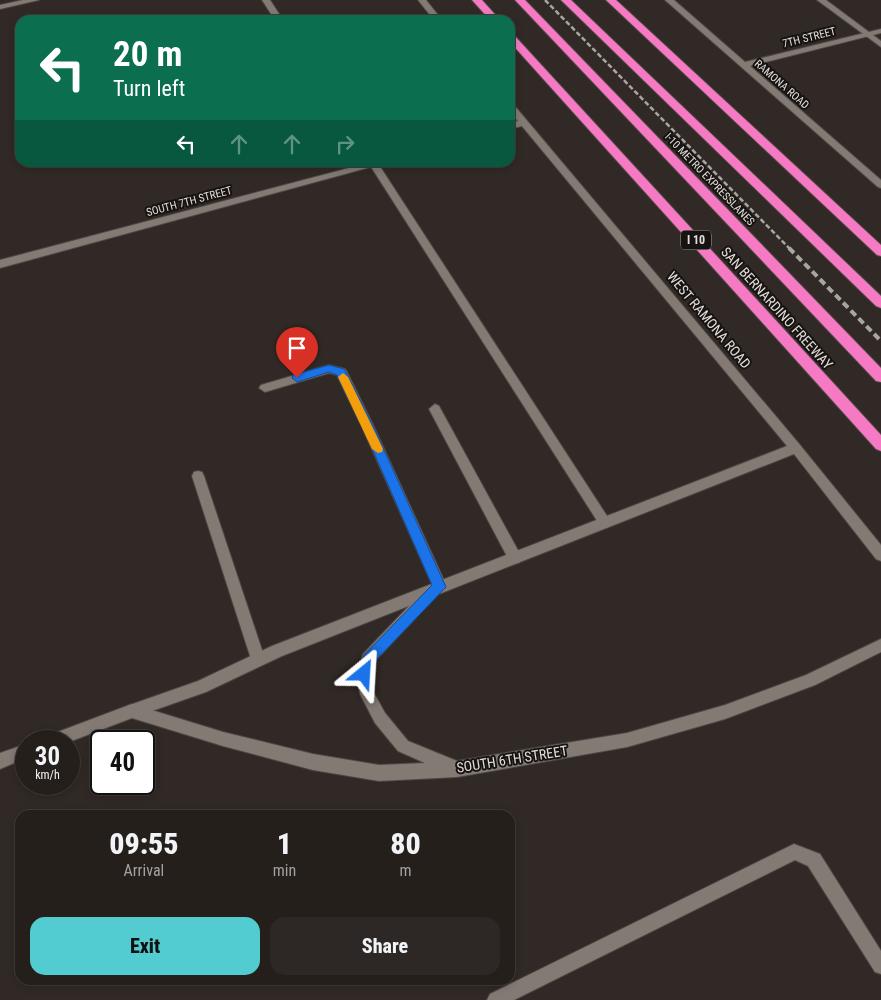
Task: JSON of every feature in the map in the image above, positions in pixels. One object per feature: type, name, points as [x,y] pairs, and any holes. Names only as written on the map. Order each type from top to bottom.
[{"type":"highway","points":[[477,0],[490,15]]},
{"type":"highway","name":"I-10 METRO EXPRESSLANES","points":[[520,0],[881,377]]},
{"type":"highway","name":"I-10 METRO EXPRESSLANES","points":[[566,0],[881,303]]},
{"type":"highway","points":[[611,0],[881,252]]},
{"type":"highway","name":"SAN BERNARDINO FREEWAY","points":[[515,42],[881,445]]},
{"type":"street","points":[[0,7],[35,0]]},
{"type":"street","points":[[266,0],[276,15]]},
{"type":"street","points":[[422,0],[434,15]]},
{"type":"street","name":"RAMONA ROAD","points":[[669,0],[881,185]]},
{"type":"street","points":[[821,0],[881,45]]},
{"type":"street","name":"7TH STREET","points":[[743,65],[881,31]]},
{"type":"street","name":"WEST RAMONA ROAD","points":[[515,113],[796,448],[881,556]]},
{"type":"street","points":[[515,125],[523,123]]},
{"type":"street","name":"SOUTH 7TH STREET","points":[[0,264],[362,167]]},
{"type":"street","points":[[375,167],[605,523]]},
{"type":"street","points":[[265,388],[329,369],[341,372],[369,430],[436,589]]},
{"type":"street","points":[[435,409],[516,558]]},
{"type":"street","points":[[80,730],[201,687],[258,659],[796,448]]},
{"type":"street","points":[[198,476],[258,659]]},
{"type":"street","points":[[436,589],[368,659],[364,674],[367,694],[380,718],[403,746],[457,769]]},
{"type":"street","name":"SOUTH 6TH STREET","points":[[132,711],[223,739],[313,762],[379,773],[457,769],[627,740],[726,712],[810,680],[881,645]]},
{"type":"street","points":[[0,761],[15,755]]},
{"type":"street","points":[[496,1000],[794,852],[814,860],[881,966]]},
{"type":"railway","points":[[545,0],[790,249]]},
{"type":"railway","points":[[789,248],[881,341]]},
{"type":"slow traffic","points":[[343,377],[378,449]]},
{"type":"route","points":[[297,378],[329,369],[341,372],[440,587],[433,590],[368,659],[364,674]]}]
